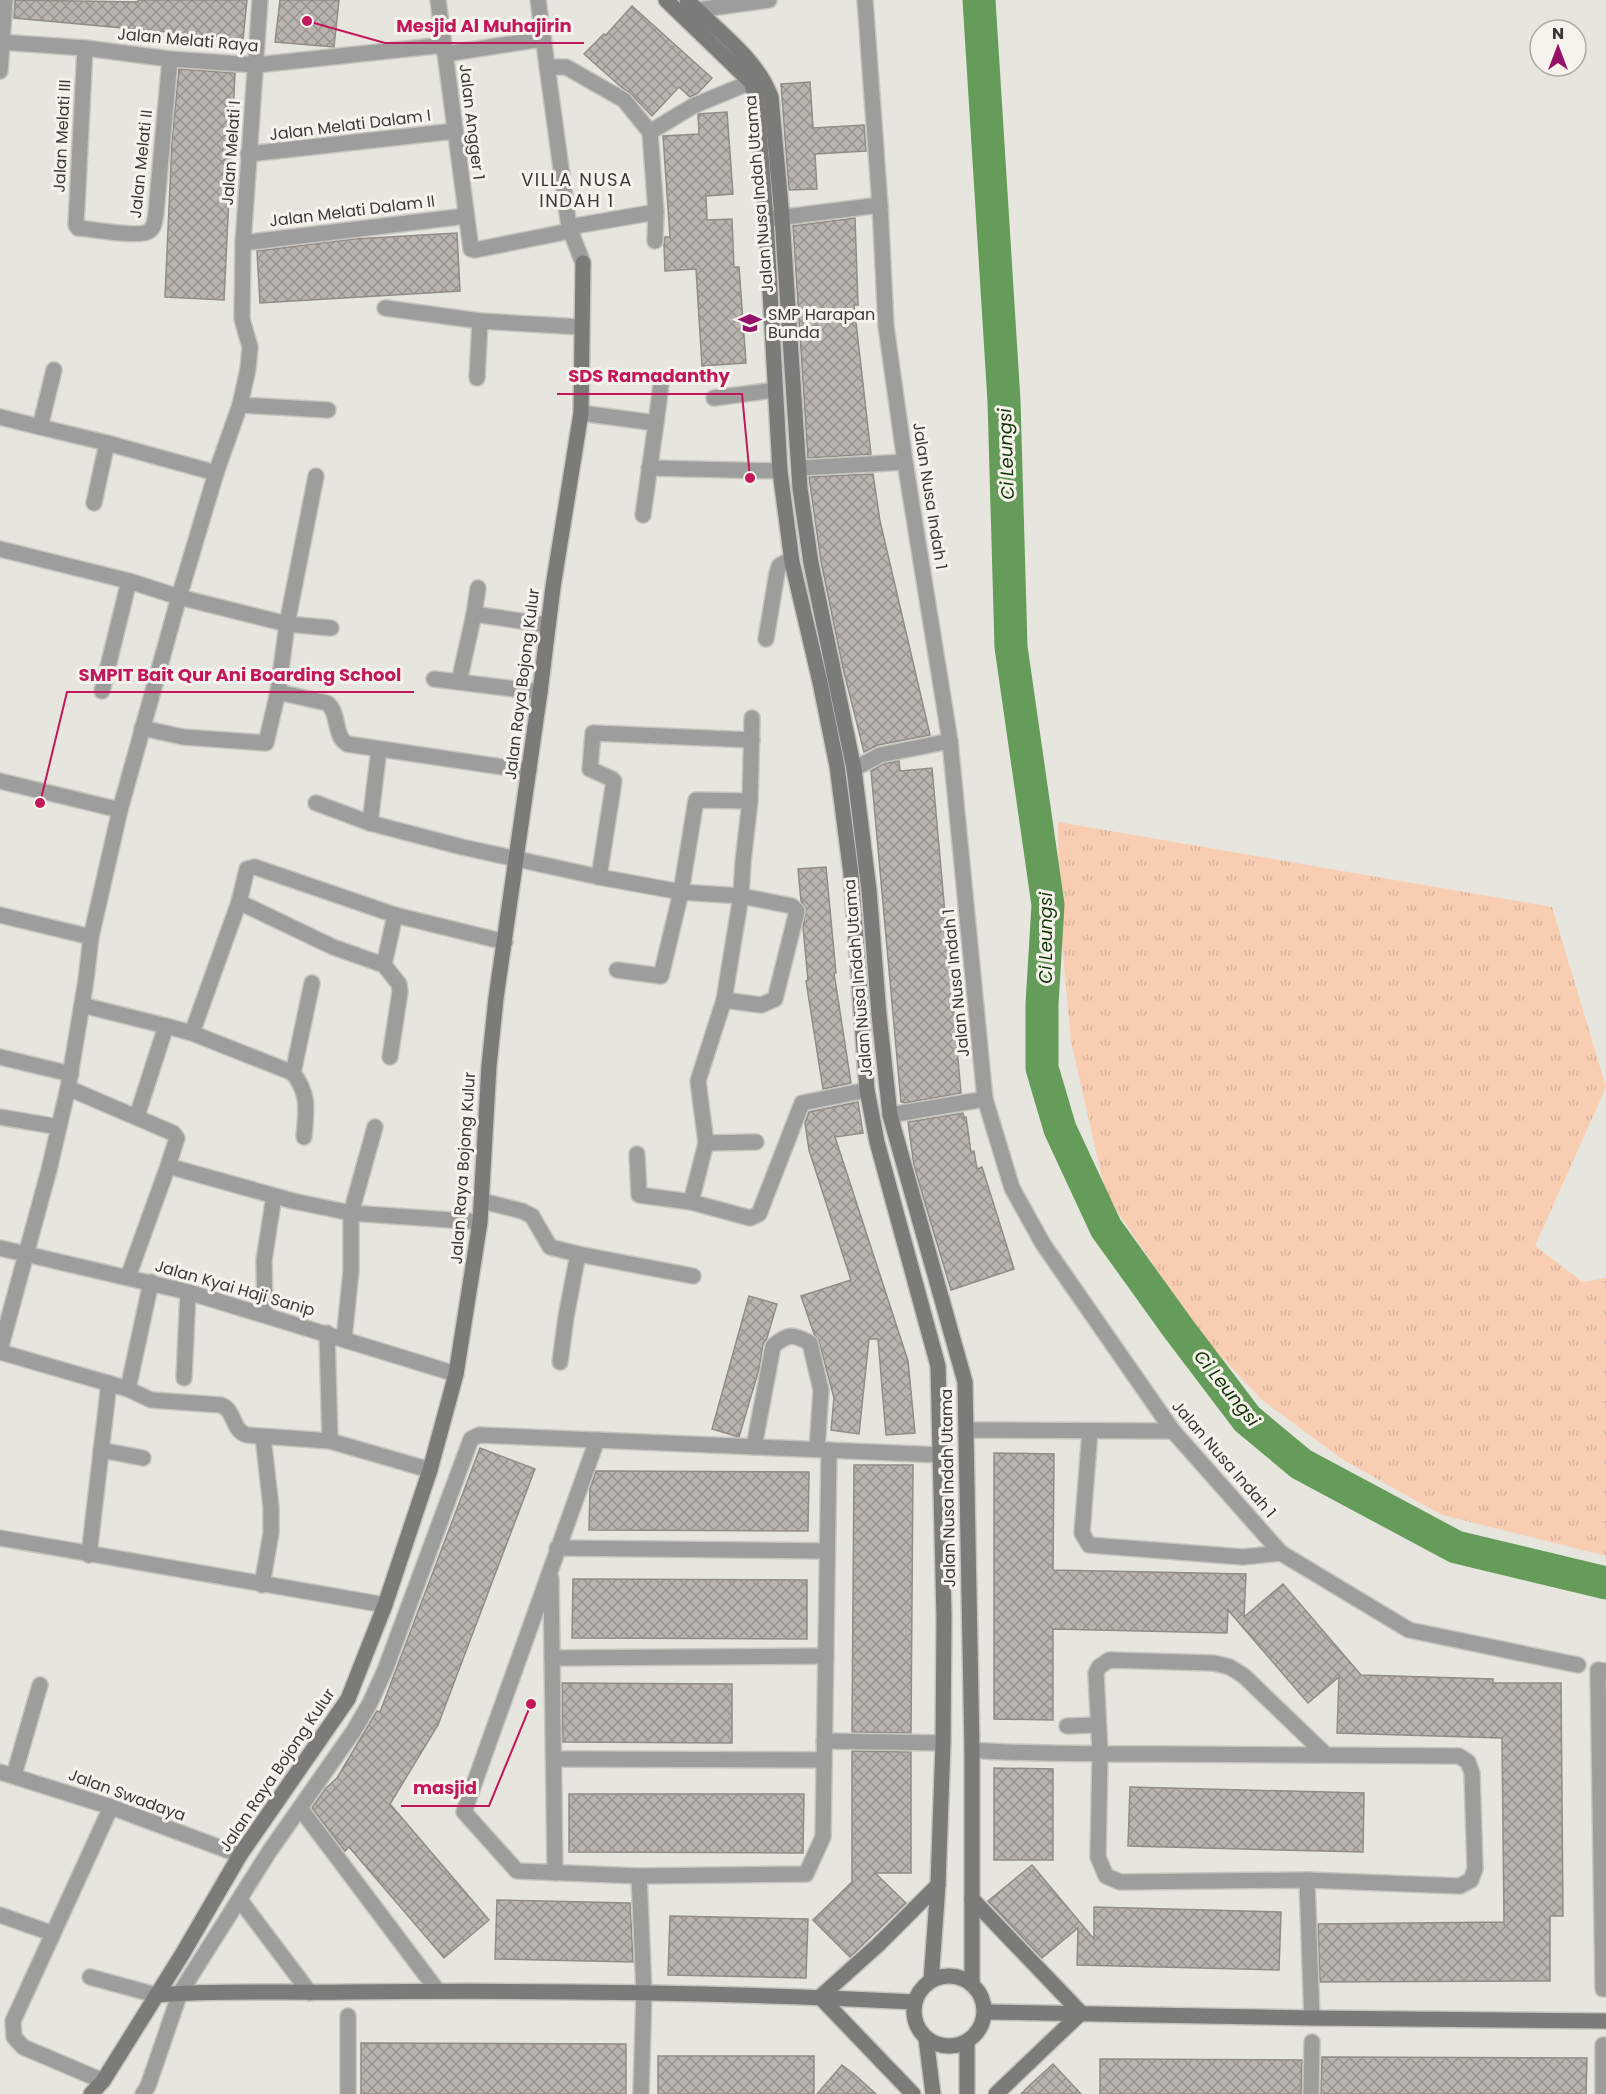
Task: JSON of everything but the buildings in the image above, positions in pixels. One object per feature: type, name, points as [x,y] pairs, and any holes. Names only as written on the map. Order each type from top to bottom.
[{"type":"street","points":[[0,71],[5,0]]},
{"type":"street","name":"Jalan Melati I","points":[[0,1351],[27,1253],[69,1081],[91,937],[120,810],[179,597],[216,473],[240,405],[248,369],[250,347],[242,319],[243,243],[260,0]]},
{"type":"street","name":"Jalan Angger 1","points":[[438,0],[471,249],[569,229]]},
{"type":"street","points":[[538,0],[569,229],[656,212]]},
{"type":"street","name":"Jalan Nusa Indah Utama","points":[[666,0],[751,82],[757,103],[780,471],[792,562],[837,766],[852,886],[867,1090],[878,1142],[938,1366],[944,1617],[943,1743],[938,1885],[931,1981]]},
{"type":"street","points":[[692,5],[769,0]]},
{"type":"street","name":"Jalan Nusa Indah 1","points":[[865,0],[886,326],[905,462],[950,741],[985,1099],[1012,1188],[1043,1244],[1173,1431],[1281,1552],[1410,1630],[1578,1665]]},
{"type":"street","name":"Jalan Nusa Indah Utama","points":[[692,5],[751,63],[765,81],[771,97],[782,217],[800,488],[811,563],[854,770],[869,890],[879,1015],[891,1114],[965,1382],[972,1750],[972,1983]]},
{"type":"street","name":"Jalan Melati Raya","points":[[1,43],[85,48],[170,59],[256,65],[444,50],[542,39]]},
{"type":"street","name":"Jalan Melati III","points":[[76,225],[85,48]]},
{"type":"street","name":"Jalan Melati II","points":[[76,225],[78,228],[136,233],[147,232],[152,227],[156,213],[170,59]]},
{"type":"street","points":[[547,67],[566,67],[624,100],[650,132],[656,212],[655,242]]},
{"type":"street","points":[[650,132],[693,106],[751,82]]},
{"type":"street","name":"Jalan Melati Dalam I","points":[[248,154],[455,130]]},
{"type":"street","points":[[766,219],[880,205]]},
{"type":"street","name":"Jalan Melati Dalam II","points":[[243,243],[466,216]]},
{"type":"street","name":"Jalan Raya Bojong Kulur","points":[[91,2094],[103,2080],[156,1995],[240,1855],[348,1699],[385,1605],[430,1470],[456,1374],[480,1222],[489,1066],[496,998],[506,942],[553,586],[581,413],[583,262],[569,229]]},
{"type":"street","points":[[385,308],[480,321],[581,327]]},
{"type":"street","points":[[477,378],[480,321]]},
{"type":"street","points":[[40,427],[54,370]]},
{"type":"street","points":[[643,515],[662,384]]},
{"type":"street","points":[[714,398],[775,390]]},
{"type":"street","points":[[240,405],[328,410]]},
{"type":"street","points":[[581,413],[656,423]]},
{"type":"street","points":[[0,417],[216,473]]},
{"type":"street","points":[[94,503],[107,443]]},
{"type":"street","points":[[800,468],[905,462]]},
{"type":"street","points":[[649,468],[780,471]]},
{"type":"street","points":[[141,728],[183,738],[266,743],[278,692],[287,624],[316,476]]},
{"type":"street","points":[[0,549],[287,624],[331,628]]},
{"type":"street","points":[[766,639],[779,566],[792,562]]},
{"type":"street","points":[[102,691],[129,581]]},
{"type":"street","points":[[459,682],[478,588]]},
{"type":"street","points":[[474,614],[548,625]]},
{"type":"street","points":[[434,679],[540,692]]},
{"type":"street","points":[[278,692],[327,703],[331,706],[342,741],[347,744],[529,771]]},
{"type":"street","points":[[691,1202],[706,1143],[698,1081],[724,1000],[741,896],[742,862],[750,801],[752,718]]},
{"type":"street","points":[[599,877],[614,781],[590,769],[593,732],[752,740]]},
{"type":"street","points":[[854,770],[880,755],[950,741]]},
{"type":"street","points":[[370,823],[379,749]]},
{"type":"street","points":[[0,781],[120,810]]},
{"type":"street","points":[[617,970],[662,976],[681,892],[696,800],[750,801]]},
{"type":"street","points":[[316,803],[370,823],[462,848],[681,892],[741,896],[792,906],[797,911],[775,999],[761,1005],[724,1000]]},
{"type":"street","points":[[192,1033],[239,902],[247,869],[255,867],[395,915],[506,942]]},
{"type":"street","points":[[239,902],[333,946],[384,964],[399,984],[400,992],[390,1057]]},
{"type":"street","points":[[0,915],[91,937]]},
{"type":"street","points":[[384,964],[395,915]]},
{"type":"street","points":[[294,1073],[312,983]]},
{"type":"street","points":[[82,1005],[192,1033],[294,1073],[303,1085],[305,1095],[304,1137]]},
{"type":"street","points":[[863,1015],[879,1015]]},
{"type":"street","points":[[137,1116],[166,1026]]},
{"type":"street","points":[[0,1057],[69,1081],[175,1135],[177,1142],[128,1277]]},
{"type":"street","points":[[637,1154],[639,1195],[691,1202],[750,1218],[759,1214],[802,1103],[867,1090]]},
{"type":"street","points":[[891,1114],[985,1099]]},
{"type":"street","points":[[0,1117],[58,1127]]},
{"type":"street","points":[[344,1338],[351,1271],[351,1213],[375,1127]]},
{"type":"street","points":[[706,1143],[756,1142]]},
{"type":"street","points":[[168,1166],[274,1196],[351,1213],[480,1222]]},
{"type":"street","points":[[265,1314],[264,1260],[274,1196]]},
{"type":"street","points":[[482,1201],[522,1210],[532,1216],[550,1246],[578,1254],[693,1276]]},
{"type":"street","name":"Jalan Kyai Haji Sanip","points":[[0,1248],[188,1292],[456,1374]]},
{"type":"street","points":[[560,1362],[578,1254]]},
{"type":"street","points":[[128,1389],[150,1282]]},
{"type":"street","points":[[184,1378],[188,1292]]},
{"type":"street","points":[[327,1333],[330,1441]]},
{"type":"street","points":[[597,1440],[464,1812],[517,1871],[639,1876],[806,1874],[823,1837],[827,1551],[822,1390],[810,1343],[797,1336],[785,1336],[773,1346],[754,1447]]},
{"type":"street","points":[[0,1351],[128,1389],[150,1400],[227,1407],[240,1433],[263,1437],[330,1441],[430,1470]]},
{"type":"street","points":[[89,1555],[109,1383]]},
{"type":"street","points":[[967,1430],[1173,1431]]},
{"type":"street","points":[[1090,1431],[1082,1533],[1089,1545],[1243,1557],[1281,1552]]},
{"type":"street","points":[[143,2094],[148,2086],[180,1993],[269,1852],[352,1732],[386,1670],[471,1438],[479,1435],[941,1455]]},
{"type":"street","points":[[262,1585],[271,1533],[271,1507],[263,1437]]},
{"type":"street","points":[[101,1450],[143,1458]]},
{"type":"street","points":[[0,1538],[385,1605]]},
{"type":"street","points":[[557,1548],[827,1551]]},
{"type":"street","points":[[551,1566],[555,1873]]},
{"type":"street","points":[[552,1658],[826,1656]]},
{"type":"street","points":[[972,1750],[1014,1754],[1100,1754],[1325,1754],[1459,1756],[1468,1762],[1472,1773],[1475,1869],[1471,1880],[1460,1886],[1307,1880],[1120,1882],[1106,1876],[1098,1857],[1100,1754],[1096,1673],[1103,1662],[1109,1660],[1214,1663],[1230,1667],[1244,1676],[1325,1754]]},
{"type":"street","points":[[1603,1989],[1598,1670],[1606,1671]]},
{"type":"street","points":[[7,1773],[40,1685]]},
{"type":"street","points":[[1067,1726],[1098,1725]]},
{"type":"street","points":[[824,1741],[943,1743]]},
{"type":"street","points":[[554,1759],[824,1760]]},
{"type":"street","name":"Jalan Swadaya","points":[[7,1773],[111,1807],[240,1855]]},
{"type":"street","points":[[103,2080],[23,2047],[14,2037],[13,2021],[51,1933],[111,1807]]},
{"type":"street","points":[[300,1808],[437,1990]]},
{"type":"street","points":[[639,1876],[644,1992],[641,2094]]},
{"type":"street","points":[[1307,1880],[1312,2018]]},
{"type":"street","points":[[820,1997],[878,1946],[938,1885]]},
{"type":"street","points":[[972,1899],[1081,2013]]},
{"type":"street","points":[[240,1900],[310,1993]]},
{"type":"street","points":[[0,1915],[51,1933]]},
{"type":"street","points":[[90,1977],[156,1995],[437,1990],[644,1992],[914,2002]]},
{"type":"street","points":[[941,1977],[962,1978],[972,1983],[979,1991],[984,2001],[983,2024],[976,2035],[967,2042],[953,2047],[938,2045],[926,2038],[915,2022],[914,2002],[923,1987],[931,1981],[941,1977]]},
{"type":"street","points":[[820,1997],[914,2094]]},
{"type":"street","points":[[985,2012],[1606,2021]]},
{"type":"street","points":[[996,2094],[1081,2013]]},
{"type":"street","points":[[348,2016],[348,2094]]},
{"type":"street","points":[[926,2038],[933,2094]]},
{"type":"street","points":[[967,2042],[967,2094]]},
{"type":"street","points":[[1311,2094],[1312,2042]]},
{"type":"street","points":[[1603,2045],[1603,2094]]},
{"type":"green space","points":[[1058,822],[1552,907],[1606,1087],[1535,1246],[1583,1282],[1606,1278],[1606,1556],[1442,1515],[1345,1461],[1262,1400],[1203,1337],[1106,1195],[1071,1042],[1059,909]]},
{"type":"waterway","name":"Ci Leungsi","points":[[979,0],[1004,401],[1011,647],[1048,905],[1042,1004],[1042,1068],[1060,1129],[1106,1228],[1247,1419],[1301,1464],[1456,1547],[1606,1583]]},
{"type":"place","name":"Mesjid Al Muhajirin","points":[[307,21]]},
{"type":"place","name":"SMP Harapan Bunda","points":[[750,323]]},
{"type":"place","name":"SDS Ramadanthy","points":[[750,478]]},
{"type":"place","name":"SMPIT Bait Qur Ani Boarding School","points":[[40,803]]},
{"type":"place","name":"masjid","points":[[531,1704]]},
{"type":"district","name":"VILLA NUSA INDAH 1","points":[[577,189]]}]
